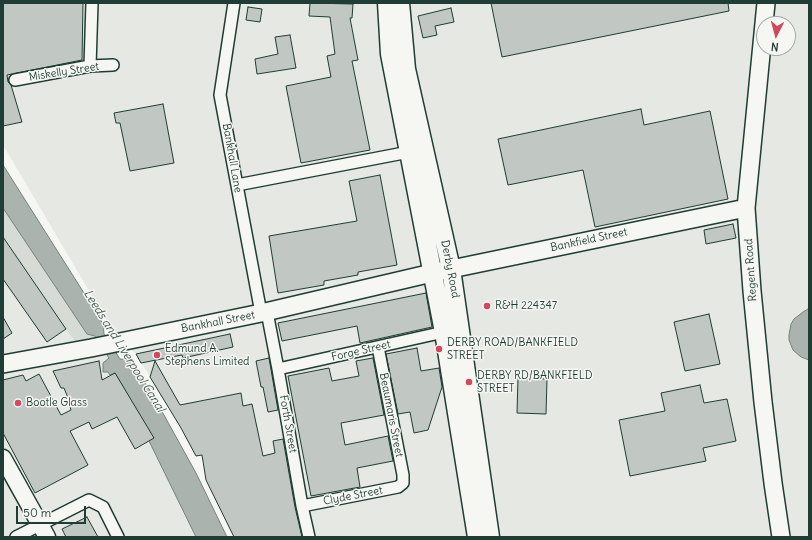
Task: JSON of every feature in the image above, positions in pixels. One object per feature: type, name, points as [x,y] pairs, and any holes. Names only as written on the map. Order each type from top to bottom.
[{"type":"highway","name":"Derby Road","points":[[387,3],[390,54],[444,332],[477,537]]},
{"type":"highway","name":"Derby Road","points":[[400,3],[406,69],[451,269],[490,537]]},
{"type":"highway","points":[[428,168],[425,190],[438,261],[437,267],[432,273]]},
{"type":"highway","points":[[450,373],[452,352],[442,284],[444,276],[451,269]]},
{"type":"main road","name":"Regent Road","points":[[766,3],[746,208],[752,291],[764,409],[781,537]]},
{"type":"main road","name":"Bankfield Street","points":[[432,273],[746,208]]},
{"type":"main road","name":"Bankhall Street","points":[[3,364],[91,348],[264,312],[432,273]]},
{"type":"main road","points":[[3,458],[43,531]]},
{"type":"street","points":[[90,66],[92,3]]},
{"type":"street","name":"Bankhall Lane","points":[[234,3],[220,95],[237,185],[264,312]]},
{"type":"street","name":"Miskelly Street","points":[[16,80],[90,66],[113,65]]},
{"type":"street","points":[[237,185],[409,152]]},
{"type":"street","name":"Forth Street","points":[[264,312],[278,369],[302,506],[309,537]]},
{"type":"street","name":"Forge Street","points":[[278,369],[444,332]]},
{"type":"street","name":"Beaumaris Street","points":[[378,347],[403,475],[403,483]]},
{"type":"street","name":"Clyde Street","points":[[302,506],[398,487],[403,483]]},
{"type":"street","points":[[16,537],[43,531],[89,500],[103,507],[118,537]]},
{"type":"shaded area","points":[[3,3],[809,3],[809,537],[490,537],[451,269],[432,273],[477,537],[234,537],[202,455],[196,456],[181,428],[136,354],[114,333],[3,145]]},
{"type":"shaded area","points":[[3,165],[96,312],[103,324],[104,334],[120,359],[128,360],[134,365],[154,397],[196,473],[227,537],[196,537],[149,441],[153,438],[115,373],[110,375],[108,372],[103,372],[103,363],[109,358],[95,336],[87,334],[3,208]]},
{"type":"shaded area","points":[[3,208],[87,334],[95,336],[98,340],[94,341],[88,339],[75,342],[3,237]]},
{"type":"shaded area","points":[[3,237],[75,342],[88,339],[94,341],[98,340],[109,358],[115,373],[154,438],[149,441],[196,537],[3,537]]},
{"type":"shaded area","points":[[808,309],[809,360],[801,357],[793,350],[789,340],[791,324],[794,319]]},
{"type":"building","points":[[3,3],[83,3],[82,60],[7,75],[22,122],[3,126]]},
{"type":"building","points":[[310,3],[353,4],[352,18],[350,18],[358,60],[352,61],[370,150],[301,163],[286,86],[331,77],[327,56],[335,54],[330,17],[309,16]]},
{"type":"building","points":[[491,3],[728,3],[729,11],[502,57]]},
{"type":"building","points":[[248,7],[262,9],[260,22],[246,20]]},
{"type":"building","points":[[451,8],[454,22],[435,26],[437,35],[423,38],[418,16]]},
{"type":"building","points":[[290,35],[296,68],[257,74],[255,59],[278,54],[275,37]]},
{"type":"building","points":[[163,104],[174,163],[130,171],[120,123],[116,123],[114,113]]},
{"type":"building","points":[[641,109],[644,125],[710,111],[728,199],[595,227],[583,170],[508,185],[498,139]]},
{"type":"building","points":[[380,175],[397,265],[358,272],[358,275],[324,281],[324,285],[278,293],[269,236],[357,221],[349,181]]},
{"type":"building","points":[[733,224],[736,238],[706,244],[704,230]]},
{"type":"building","points":[[3,237],[66,329],[47,342],[3,279]]},
{"type":"building","points":[[426,293],[432,327],[360,343],[357,326],[282,341],[278,323]]},
{"type":"building","points":[[709,314],[720,364],[685,371],[674,322]]},
{"type":"building","points":[[3,317],[12,333],[3,339]]},
{"type":"building","points":[[230,334],[233,347],[183,358],[182,355],[141,363],[136,354]]},
{"type":"building","points":[[417,348],[421,371],[439,368],[442,387],[428,430],[414,433],[410,412],[398,414],[386,354]]},
{"type":"building","points":[[269,358],[278,410],[268,412],[256,361]]},
{"type":"building","points":[[373,358],[384,415],[341,423],[345,445],[388,436],[393,461],[357,468],[360,487],[311,496],[288,376],[329,368],[332,381],[359,376],[356,361]]},
{"type":"building","points":[[99,361],[102,380],[115,373],[154,438],[135,449],[117,417],[92,429],[89,422],[70,431],[88,465],[35,493],[3,433],[3,380],[23,375],[26,381],[39,374],[61,415],[71,410],[70,403],[64,388],[61,388],[53,371]]},
{"type":"building","points":[[155,361],[180,405],[241,393],[243,406],[252,404],[263,456],[275,453],[273,441],[283,439],[302,537],[234,537],[206,480],[202,455],[196,456],[150,377]]},
{"type":"building","points":[[518,378],[547,379],[546,414],[517,413]]},
{"type":"building","points":[[700,385],[704,403],[727,399],[736,441],[703,448],[706,461],[630,476],[619,420],[665,411],[661,393]]},
{"type":"building","points":[[87,517],[98,537],[66,537],[62,529]]},
{"type":"place","name":"R&H 224347","points":[[487,306]]},
{"type":"place","name":"DERBY ROAD/BANKFIELD STREET","points":[[439,349]]},
{"type":"place","name":"Edmund A. Stephens Limited","points":[[157,355]]},
{"type":"place","name":"DERBY RD/BANKFIELD STREET","points":[[469,382]]},
{"type":"place","name":"Bootle Glass","points":[[18,403]]},
{"type":"water label","name":"Leeds and Liverpool Canal","points":[[124,351]]}]
